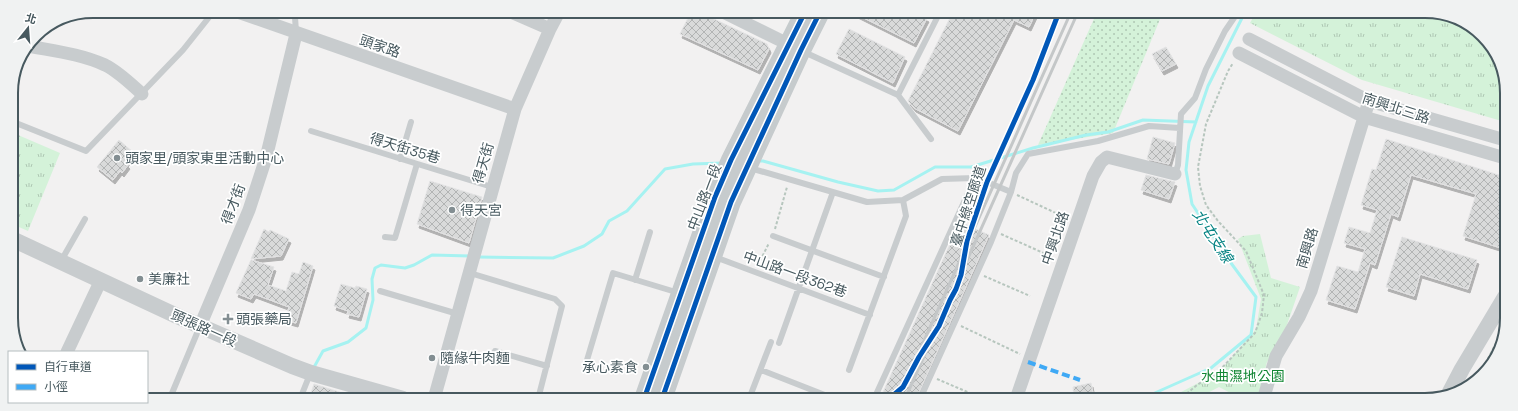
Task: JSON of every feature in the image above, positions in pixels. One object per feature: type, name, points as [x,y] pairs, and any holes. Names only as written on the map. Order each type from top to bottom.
[{"type":"main road","name":"中山路一段","points":[[661,393],[712,256],[730,202],[746,167],[795,47],[803,18]]},
{"type":"main road","name":"中山路一段","points":[[660,393],[682,294],[714,197],[731,160],[795,47],[816,18]]},
{"type":"street","name":"頭家路","points":[[254,18],[515,109]]},
{"type":"street","points":[[525,18],[550,29]]},
{"type":"street","name":"得天街","points":[[436,393],[515,109],[556,18]]},
{"type":"street","points":[[735,18],[795,47]]},
{"type":"street","name":"得才街","points":[[200,326],[249,210],[266,158],[296,34]]},
{"type":"street","name":"南興北三路","points":[[1249,39],[1369,100],[1500,139]]},
{"type":"street","points":[[38,48],[84,57],[107,66],[128,81],[142,94]]},
{"type":"street","name":"南興北三路","points":[[1239,53],[1364,117],[1500,157]]},
{"type":"street","name":"南興路","points":[[1265,393],[1276,356],[1299,317],[1310,291],[1369,100]]},
{"type":"street","name":"中興北路","points":[[1018,393],[1093,176],[1101,162],[1107,157],[1175,174]]},
{"type":"street","name":"頭張路一段","points":[[18,244],[61,261],[256,351],[311,373],[382,393]]},
{"type":"street","points":[[66,351],[101,280]]},
{"type":"street","points":[[1453,387],[1500,305]]},
{"type":"lane","points":[[18,124],[86,151],[183,50],[208,18]]},
{"type":"lane","name":"得才街","points":[[295,18],[296,34]]},
{"type":"lane","points":[[898,95],[937,18]]},
{"type":"lane","points":[[1175,174],[1178,165],[1181,114],[1195,98],[1206,69],[1225,31],[1234,18]]},
{"type":"lane","points":[[795,47],[898,95],[931,139]]},
{"type":"lane","points":[[400,159],[412,122]]},
{"type":"lane","points":[[923,393],[995,231],[1011,192],[1016,173],[1028,154],[1098,141],[1149,126],[1180,128]]},
{"type":"lane","name":"得天街35巷","points":[[311,131],[492,187]]},
{"type":"lane","points":[[386,236],[394,238],[417,164]]},
{"type":"lane","points":[[746,167],[867,202],[903,200],[942,179],[975,178],[1011,192]]},
{"type":"lane","points":[[877,393],[975,178]]},
{"type":"lane","points":[[779,343],[833,192]]},
{"type":"lane","points":[[849,370],[906,216],[903,200]]},
{"type":"lane","points":[[61,261],[84,219]]},
{"type":"lane","points":[[635,280],[650,232]]},
{"type":"lane","points":[[773,236],[884,277]]},
{"type":"lane","name":"中山路一段362巷","points":[[712,256],[870,315]]},
{"type":"lane","points":[[470,273],[555,298],[562,306],[540,393]]},
{"type":"lane","points":[[586,360],[613,273],[682,294]]},
{"type":"lane","points":[[380,291],[458,314]]},
{"type":"lane","name":"得才街","points":[[172,393],[200,326]]},
{"type":"lane","points":[[751,393],[771,342]]},
{"type":"lane","points":[[495,351],[547,366]]},
{"type":"lane","points":[[760,370],[819,393]]},
{"type":"lane","points":[[303,393],[311,373]]},
{"type":"path","points":[[1188,393],[1197,385],[1217,373],[1255,333],[1262,313],[1264,295],[1246,250],[1218,221],[1206,205],[1200,186],[1198,167],[1206,124],[1228,71],[1239,53]]},
{"type":"path","points":[[1011,192],[1058,214]]},
{"type":"path","points":[[995,231],[1048,255]]},
{"type":"path","points":[[977,273],[1030,296]]},
{"type":"path","points":[[954,323],[1030,358]]},
{"type":"path","points":[[1485,364],[1496,342]]},
{"type":"path","points":[[1470,373],[1476,372]]},
{"type":"path","points":[[930,377],[969,393]]},
{"type":"green space","points":[[1094,18],[1161,18],[1113,133],[1038,145]]},
{"type":"green space","points":[[1253,18],[1425,18],[1440,19],[1449,22],[1471,33],[1485,47],[1490,56],[1499,78],[1500,121],[1362,80],[1250,23]]},
{"type":"green space","points":[[18,135],[60,153],[28,231],[18,227]]},
{"type":"green space","name":"水曲濕地公園","points":[[1260,234],[1271,278],[1300,287],[1280,345],[1267,362],[1259,393],[1231,393],[1219,387],[1207,393],[1179,393],[1219,372],[1256,329],[1261,299],[1238,239],[1243,236]]},
{"type":"building","points":[[688,18],[712,18],[767,44],[769,49],[758,70],[680,34]]},
{"type":"building","points":[[864,18],[927,18],[914,43]]},
{"type":"building","points":[[950,18],[1033,18],[1029,27],[1014,20],[958,131],[914,108],[908,101]]},
{"type":"building","points":[[849,29],[905,57],[893,83],[836,54]]},
{"type":"building","points":[[1166,47],[1176,64],[1162,71],[1152,54]]},
{"type":"building","points":[[1153,137],[1175,143],[1169,164],[1147,159]]},
{"type":"building","points":[[1386,139],[1500,175],[1500,248],[1463,236],[1476,194],[1411,175],[1398,217],[1391,214],[1375,265],[1370,263],[1355,309],[1326,300],[1337,266],[1358,272],[1365,249],[1344,243],[1349,227],[1370,233],[1377,210],[1361,205],[1372,169],[1376,170]]},
{"type":"building","name":"頭家里/頭家東里活動中心","points":[[119,140],[134,153],[126,163],[128,165],[122,173],[120,171],[113,180],[97,167]]},
{"type":"building","points":[[1146,175],[1175,182],[1169,199],[1141,190]]},
{"type":"building","name":"得天宮","points":[[430,181],[482,197],[469,243],[417,224]]},
{"type":"building","points":[[960,222],[989,235],[919,393],[883,393]]},
{"type":"building","points":[[264,229],[269,232],[270,230],[289,239],[281,256],[251,259]]},
{"type":"building","points":[[1402,237],[1477,260],[1468,289],[1420,274],[1414,296],[1386,287]]},
{"type":"building","points":[[251,260],[274,267],[268,285],[286,291],[292,272],[299,274],[303,262],[313,266],[296,323],[285,320],[289,307],[254,294],[251,299],[236,293]]},
{"type":"building","points":[[341,284],[355,288],[356,286],[367,289],[359,317],[347,314],[348,311],[334,306]]},
{"type":"building","points":[[1091,383],[1093,393],[1074,393],[1073,387]]},
{"type":"building","points":[[314,384],[342,393],[311,393]]},
{"type":"waterway","name":"北屯支線","points":[[1155,393],[1211,368],[1251,335],[1256,297],[1228,259],[1192,204],[1186,170],[1189,142],[1208,86],[1242,18]]},
{"type":"waterway","points":[[758,161],[763,161],[838,182],[878,191],[894,190],[935,167],[971,167],[1033,148],[1086,135],[1108,132],[1143,120],[1196,122]]},
{"type":"waterway","points":[[478,257],[553,258],[584,246],[602,234],[609,221],[627,211],[665,169],[693,164],[723,163]]},
{"type":"waterway","points":[[313,369],[323,351],[348,342],[366,328],[373,300],[372,279],[375,268],[381,265],[405,268],[414,265],[432,255],[470,256]]},
{"type":"railway","points":[[901,393],[1068,18]]},
{"type":"railway","points":[[908,393],[1075,18]]},
{"type":"marked path","points":[[1028,362],[1080,380]]},
{"type":"cycle path","points":[[646,393],[715,197],[731,160],[802,18]]},
{"type":"cycle path","points":[[664,393],[731,202],[817,18]]},
{"type":"cycle path","name":"臺中綠空廊道","points":[[896,393],[903,387],[919,357],[939,326],[956,289],[961,275],[967,241],[987,182],[1033,80],[1057,18]]},
{"type":"place","name":"頭家里/頭家東里活動中心","points":[[117,158]]},
{"type":"place","name":"得天宮","points":[[452,210]]},
{"type":"place","name":"美廉社","points":[[140,279]]},
{"type":"place","name":"頭張藥局","points":[[228,319]]},
{"type":"place","name":"隨緣牛肉麵","points":[[432,358]]},
{"type":"place","name":"承心素食","points":[[646,367]]}]
